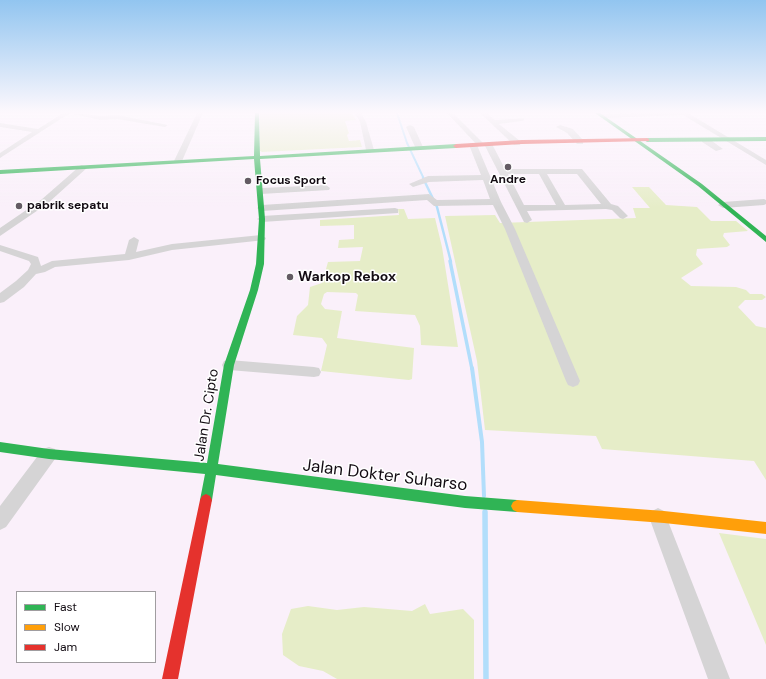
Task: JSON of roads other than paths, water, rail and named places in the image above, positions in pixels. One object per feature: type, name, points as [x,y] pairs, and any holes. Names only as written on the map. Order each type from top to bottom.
[{"type":"street","points":[[0,156],[18,145]]},
{"type":"street","points":[[178,162],[186,145]]},
{"type":"street","name":"Jalan Dr. Cipto","points":[[170,679],[212,470],[229,365],[254,290],[260,264],[262,208],[257,145]]},
{"type":"street","points":[[369,145],[370,150]]},
{"type":"street","points":[[0,172],[467,145]]},
{"type":"street","points":[[481,145],[485,178],[510,229],[573,382]]},
{"type":"street","points":[[482,145],[503,172],[527,220]]},
{"type":"street","points":[[641,145],[700,185],[766,240]]},
{"type":"street","points":[[712,145],[719,149]]},
{"type":"street","points":[[735,145],[766,163]]},
{"type":"street","points":[[0,233],[44,202],[84,167]]},
{"type":"street","points":[[541,171],[562,207]]},
{"type":"street","points":[[503,172],[581,172],[607,204],[607,206]]},
{"type":"street","points":[[413,184],[425,180],[485,178]]},
{"type":"street","points":[[261,191],[326,188]]},
{"type":"street","points":[[262,208],[428,197],[437,203],[496,202]]},
{"type":"street","points":[[723,204],[764,202]]},
{"type":"street","points":[[521,208],[607,206],[615,208],[623,216]]},
{"type":"street","points":[[262,219],[395,211]]},
{"type":"street","points":[[33,271],[41,270],[52,264],[128,257],[172,247],[261,238]]},
{"type":"street","points":[[128,257],[134,240]]},
{"type":"street","points":[[0,248],[34,259],[36,264],[33,271],[20,284],[0,299]]},
{"type":"street","points":[[229,365],[314,372]]},
{"type":"street","name":"Jalan Dokter Suharso","points":[[0,448],[212,470],[465,502],[658,517],[766,528]]},
{"type":"street","points":[[0,521],[49,454]]},
{"type":"street","points":[[658,517],[719,679]]},
{"type":"waterway","points":[[408,145],[424,179]]},
{"type":"waterway","points":[[423,178],[437,207],[451,262]]},
{"type":"waterway","points":[[450,261],[472,369]]},
{"type":"waterway","points":[[472,368],[482,442],[484,496]]},
{"type":"waterway","points":[[485,512],[486,679]]},
{"type":"place","name":"Andre","points":[[508,167]]},
{"type":"place","name":"Focus Sport","points":[[248,181]]},
{"type":"place","name":"pabrik sepatu","points":[[19,206]]},
{"type":"place","name":"Warkop Rebox","points":[[290,277]]}]
